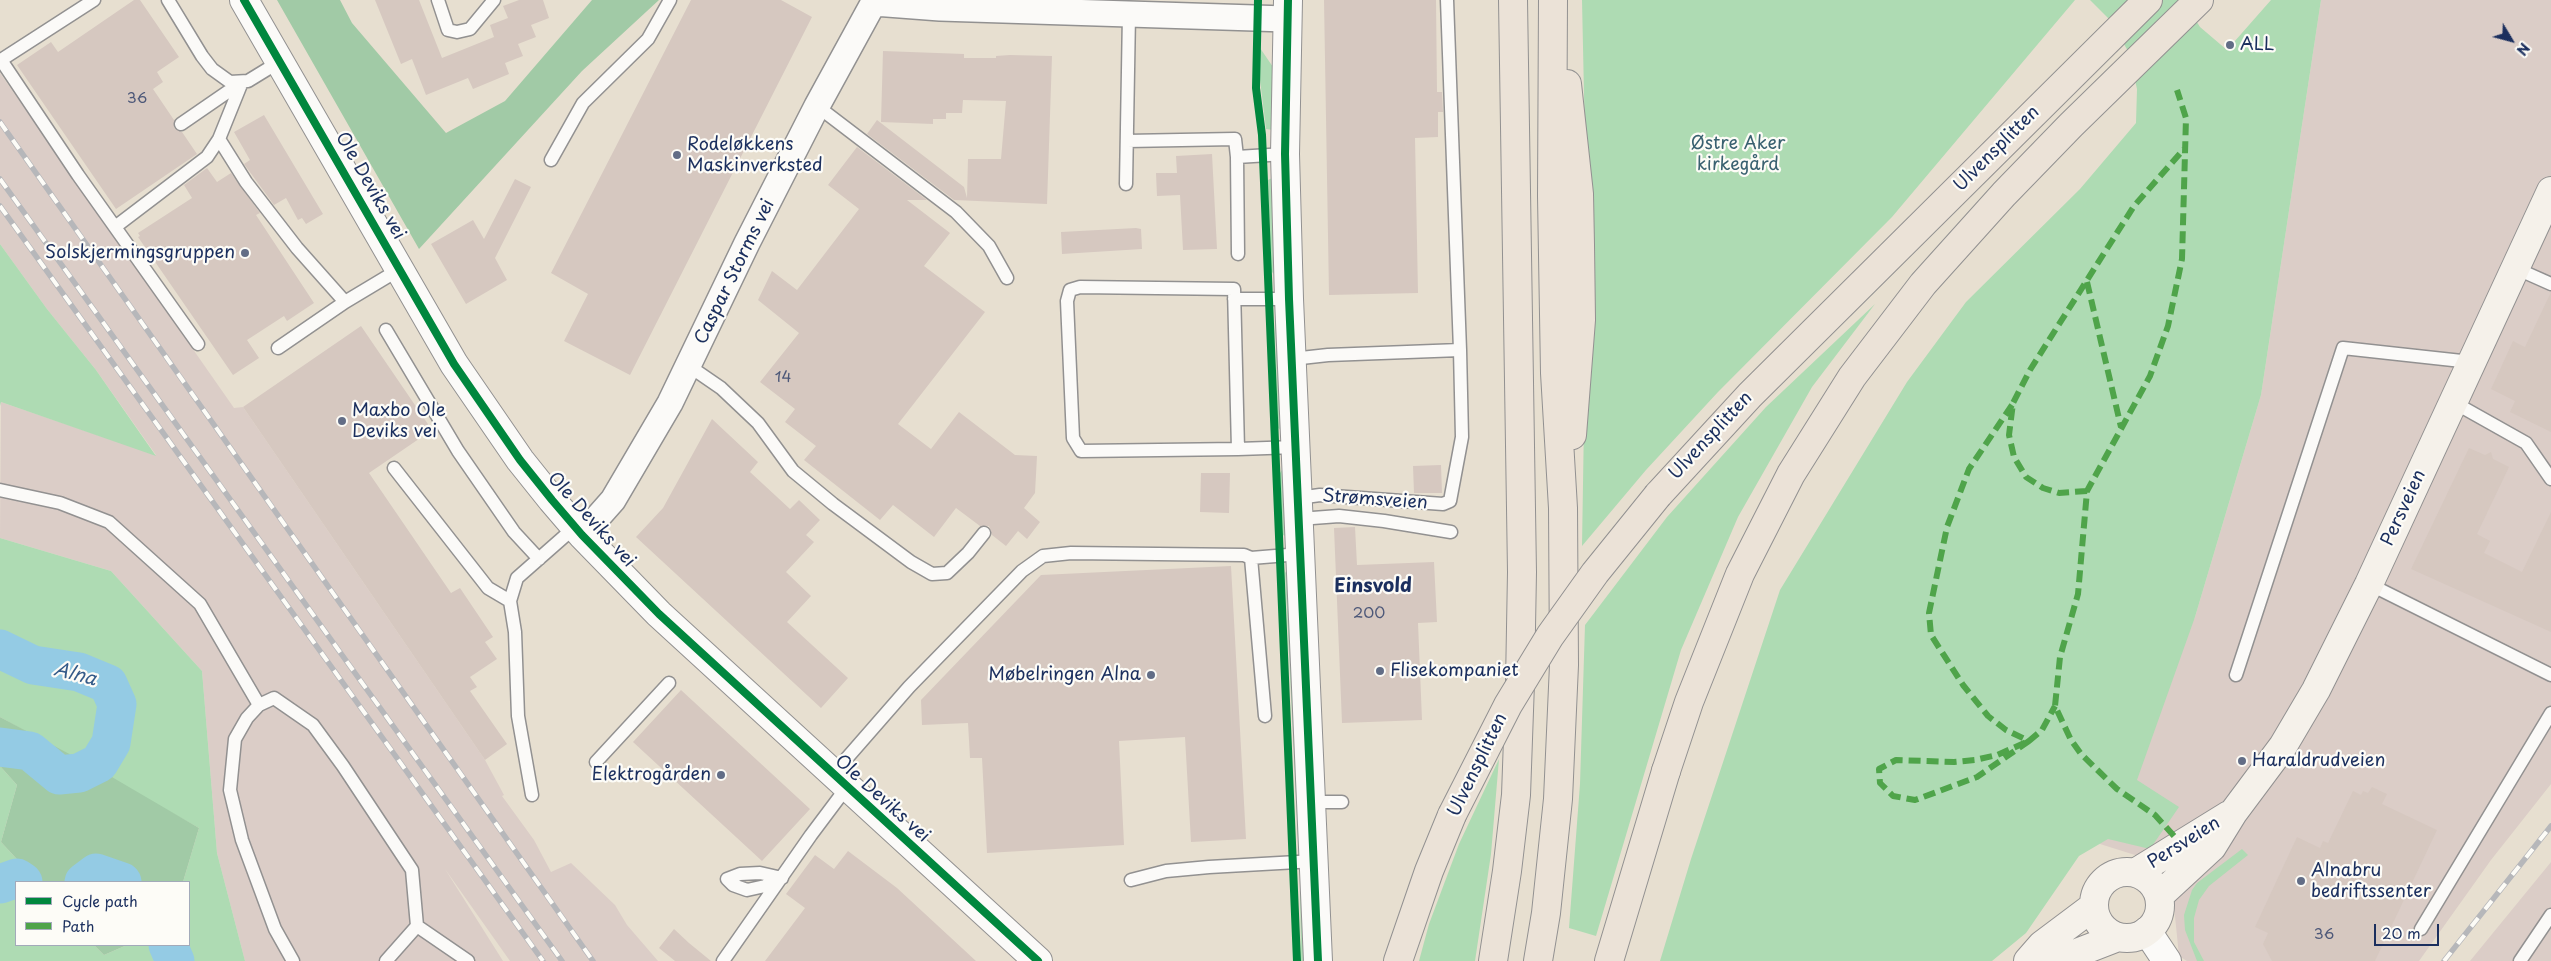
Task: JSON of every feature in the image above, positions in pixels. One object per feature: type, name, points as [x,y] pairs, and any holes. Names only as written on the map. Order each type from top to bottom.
[{"type":"highway","points":[[1493,961],[1516,795],[1520,683],[1522,572],[1513,0]]},
{"type":"highway","name":"Ulvensplitten","points":[[1398,961],[1429,871],[1452,815],[1489,740],[1545,644],[1595,573],[1658,495],[1711,436],[1784,361],[2148,0]]},
{"type":"highway","name":"Ulvensplitten","points":[[1609,961],[1666,770],[1689,702],[1740,574],[1791,474],[1852,377],[1923,284],[1998,200],[2071,124],[2199,0]]},
{"type":"highway","points":[[1538,961],[1551,875],[1562,742],[1563,508],[1555,373],[1552,196],[1553,11]]},
{"type":"main road","name":"Persveien","points":[[2159,896],[2212,847],[2233,813],[2261,777],[2293,730],[2337,651],[2551,190]]},
{"type":"main road","name":"Persveien","points":[[2135,873],[2233,813]]},
{"type":"main road","points":[[2056,961],[2118,937],[2134,937],[2148,931],[2158,915],[2159,896],[2150,881],[2135,873],[2126,872],[2109,877],[2098,890],[2094,906],[2101,926],[2118,937]]},
{"type":"main road","points":[[2028,961],[2042,945],[2094,906]]},
{"type":"street","name":"Ole Deviks vei","points":[[244,0],[278,62],[366,207],[400,269],[477,398],[520,460],[579,531],[659,614],[1038,961]]},
{"type":"street","points":[[874,2],[940,8],[1129,14],[1287,10]]},
{"type":"street","name":"Caspar Storms vei","points":[[579,531],[614,500],[689,366],[747,243],[817,106],[874,2]]},
{"type":"street","name":"Strømsveien","points":[[1287,10],[1285,154],[1289,299],[1318,961]]},
{"type":"street","points":[[2148,931],[2167,961]]},
{"type":"lane","points":[[94,0],[1,60],[115,227],[198,344]]},
{"type":"lane","points":[[168,0],[212,69],[230,82],[242,82]]},
{"type":"lane","points":[[438,0],[448,30],[457,32],[470,29],[494,0]]},
{"type":"lane","points":[[551,160],[583,103],[648,39],[670,0]]},
{"type":"lane","points":[[1292,359],[1328,355],[1460,350],[1448,0]]},
{"type":"lane","points":[[1126,184],[1129,14]]},
{"type":"lane","points":[[181,124],[242,82],[278,62]]},
{"type":"lane","points":[[115,227],[207,157],[219,139],[242,82]]},
{"type":"lane","points":[[817,106],[956,212],[989,246],[1007,278]]},
{"type":"lane","points":[[219,139],[246,182],[291,240],[345,302]]},
{"type":"lane","points":[[1127,141],[1235,139],[1237,157],[1238,254]]},
{"type":"lane","points":[[1237,157],[1285,154]]},
{"type":"lane","points":[[2515,268],[2551,284]]},
{"type":"lane","points":[[278,348],[345,302],[400,269]]},
{"type":"lane","points":[[1238,448],[1234,289],[1229,287],[1080,287],[1070,290],[1067,301],[1073,438],[1081,451],[1296,447]]},
{"type":"lane","points":[[1234,299],[1289,299]]},
{"type":"lane","points":[[386,330],[458,451],[514,532],[539,559]]},
{"type":"lane","points":[[2236,675],[2343,348],[2471,362]]},
{"type":"lane","name":"Strømsveien","points":[[1298,508],[1320,495],[1443,504],[1450,501],[1462,437],[1460,350]]},
{"type":"lane","points":[[689,366],[721,388],[758,423],[793,471],[833,504],[911,562],[932,574],[947,573],[968,553],[984,533]]},
{"type":"lane","points":[[2453,402],[2526,443],[2551,479]]},
{"type":"lane","points":[[394,468],[488,588],[510,601]]},
{"type":"lane","points":[[0,490],[60,503],[108,522],[200,604],[259,705]]},
{"type":"lane","points":[[1298,508],[1339,516],[1451,532]]},
{"type":"lane","points":[[532,795],[518,716],[515,632],[510,601],[517,578],[539,559],[579,531]]},
{"type":"lane","points":[[723,961],[810,836],[840,780],[909,687],[1022,571],[1043,556],[1071,553],[1244,555],[1251,558],[1300,554]]},
{"type":"lane","points":[[1251,558],[1265,716]]},
{"type":"lane","points":[[2369,584],[2551,675]]},
{"type":"lane","points":[[596,762],[669,683]]},
{"type":"lane","points":[[292,961],[275,928],[242,840],[230,790],[235,739],[247,718],[259,705],[274,698],[313,725],[343,766],[412,870],[417,926],[386,961]]},
{"type":"lane","points":[[2421,930],[2551,713]]},
{"type":"lane","points":[[1312,802],[1342,802]]},
{"type":"lane","points":[[1131,880],[1166,871],[1315,862]]},
{"type":"lane","points":[[2520,961],[2551,915]]},
{"type":"lane","points":[[417,926],[468,961]]},
{"type":"shaded area","points":[[2321,0],[2551,0],[2551,784],[2491,860],[2419,961],[2187,961],[2179,956],[2170,866],[2081,838],[2195,617],[2261,395]]},
{"type":"shaded area","points":[[0,73],[234,408],[243,407],[485,760],[504,795],[502,796],[534,840],[551,872],[571,863],[615,905],[627,925],[658,961],[510,961],[445,869],[503,961],[245,961],[217,853],[202,671],[111,571],[0,538],[1,402],[156,455],[96,370],[47,309],[0,244]]},
{"type":"shaded area","points":[[2551,862],[2551,961],[2470,961]]},
{"type":"green space","points":[[277,0],[340,0],[352,23],[446,133],[505,101],[592,0],[659,0],[582,71],[419,249]]},
{"type":"green space","name":"Østre Aker kirkegård","points":[[1582,0],[2075,0],[1892,217],[1718,392],[1646,470],[1582,546],[1587,235]]},
{"type":"green space","points":[[2090,0],[2183,0],[2200,27],[2227,50],[2271,0],[2321,0],[2261,395],[2195,617],[2137,780],[2179,807],[2150,849],[2108,839],[2079,856],[2026,933],[1992,961],[1660,961],[1691,859],[1780,590],[1907,382],[1966,302],[2080,189],[2136,123],[2137,89],[2129,53],[2111,21]]},
{"type":"green space","points":[[1260,48],[1273,67],[1273,130],[1266,129],[1260,80]]},
{"type":"green space","points":[[1274,177],[1277,273],[1274,274],[1271,271],[1268,180]]},
{"type":"green space","points":[[0,244],[47,309],[96,370],[156,456],[1,402],[0,406]]},
{"type":"green space","points":[[1875,304],[1812,387],[1738,517],[1681,650],[1596,936],[1569,928],[1580,784],[1585,625],[1667,517],[1766,407]]},
{"type":"green space","points":[[1275,322],[1279,322],[1281,430],[1278,428]]},
{"type":"green space","points":[[1282,470],[1286,470],[1289,537],[1283,535],[1280,473]]},
{"type":"green space","points":[[0,538],[111,571],[202,671],[217,853],[245,961],[0,961],[0,766],[17,785],[1,842],[37,881],[15,881],[15,946],[95,946],[104,955],[125,946],[190,946],[190,881],[183,881],[199,828],[0,717]]},
{"type":"green space","points":[[1287,570],[1301,842],[1298,839],[1285,573]]},
{"type":"green space","points":[[0,717],[105,773],[199,828],[183,881],[37,881],[1,842],[17,785],[0,766]]},
{"type":"green space","points":[[1499,759],[1491,854],[1475,961],[1419,961],[1429,924],[1459,844]]},
{"type":"green space","points":[[2242,849],[2248,855],[2209,886],[2199,900],[2194,918],[2194,942],[2204,961],[2197,961],[2185,930],[2184,915],[2192,890],[2197,883]]},
{"type":"green space","points":[[1301,886],[1307,961],[1301,961]]},
{"type":"green space","points":[[95,946],[125,946],[104,955]]},
{"type":"building","points":[[134,0],[140,0],[179,57],[157,72],[163,82],[153,89],[174,120],[174,128],[182,132],[197,154],[116,209],[17,65],[51,42],[58,52]]},
{"type":"building","points":[[375,0],[419,0],[442,58],[494,37],[490,25],[508,18],[503,6],[519,0],[543,0],[549,18],[531,25],[536,37],[518,44],[523,56],[505,63],[509,74],[473,89],[468,78],[426,95],[412,59],[401,64]]},
{"type":"building","name":"Rodeløkkens Maskinverksted","points":[[691,0],[781,0],[812,17],[630,375],[564,341],[588,294],[551,273]]},
{"type":"building","points":[[1324,0],[1436,0],[1437,92],[1442,92],[1443,112],[1438,112],[1438,137],[1415,138],[1418,293],[1329,295]]},
{"type":"building","points":[[883,51],[964,54],[964,58],[996,58],[996,56],[1010,55],[1052,56],[1047,204],[954,200],[867,134],[877,120],[964,187],[967,198],[968,159],[1001,159],[1006,101],[963,100],[962,113],[946,113],[946,119],[933,119],[933,124],[881,122]]},
{"type":"building","points":[[264,115],[323,214],[306,224],[302,218],[298,220],[286,198],[274,205],[244,164],[250,160],[234,132]]},
{"type":"building","points":[[857,147],[927,200],[907,200],[950,233],[924,266],[985,312],[898,424],[931,449],[959,412],[1015,455],[1037,456],[1035,493],[1024,508],[1040,522],[1027,539],[1018,531],[1006,546],[992,535],[989,526],[980,526],[956,508],[934,537],[893,505],[880,520],[804,460],[816,446],[785,422],[795,409],[760,382],[799,333],[758,300],[772,271],[797,290],[859,209],[828,185]]},
{"type":"building","points":[[1212,154],[1217,249],[1183,250],[1180,195],[1157,196],[1156,173],[1177,173],[1176,156]]},
{"type":"building","points":[[207,168],[217,182],[231,173],[260,213],[256,215],[314,303],[287,321],[284,316],[247,340],[259,358],[233,375],[138,237],[140,236],[138,233],[192,198],[184,185]]},
{"type":"building","points":[[515,179],[531,187],[495,258],[507,280],[466,304],[431,244],[473,220],[484,239]]},
{"type":"building","points":[[1141,229],[1142,249],[1062,254],[1061,232]]},
{"type":"building","points":[[2551,292],[2551,432],[2510,412],[2515,401],[2491,389],[2513,341],[2525,347]]},
{"type":"building","points":[[361,326],[432,430],[369,473],[451,593],[460,588],[493,637],[485,642],[497,659],[470,677],[477,687],[470,691],[507,744],[485,760],[243,407]]},
{"type":"building","points":[[712,419],[758,462],[750,472],[790,509],[799,500],[820,520],[806,535],[814,542],[786,572],[811,596],[787,622],[848,678],[821,708],[636,537],[663,508]]},
{"type":"building","points":[[2469,448],[2485,455],[2491,452],[2493,459],[2509,467],[2477,534],[2490,541],[2484,553],[2522,572],[2551,512],[2551,632],[2411,569]]},
{"type":"building","points":[[1441,465],[1442,493],[1414,493],[1413,466]]},
{"type":"building","points":[[1201,473],[1230,473],[1229,513],[1200,512]]},
{"type":"building","name":"Flisekompaniet","points":[[1355,527],[1357,565],[1434,562],[1437,622],[1418,623],[1422,720],[1342,723],[1334,528]]},
{"type":"building","points":[[1231,566],[1246,839],[1191,842],[1185,737],[1119,741],[1124,845],[987,853],[982,758],[970,758],[968,723],[922,725],[921,700],[1041,575]]},
{"type":"building","name":"Elektrogården","points":[[681,690],[810,809],[762,861],[633,742]]},
{"type":"building","points":[[2372,787],[2387,794],[2382,804],[2437,830],[2375,961],[2272,961],[2263,944],[2268,933],[2255,927],[2297,837],[2320,848],[2323,841],[2328,843],[2353,791],[2361,795],[2363,791],[2368,793]]},
{"type":"building","points":[[848,851],[897,888],[976,961],[765,961],[805,908],[786,894],[815,855],[834,869]]},
{"type":"building","points":[[674,929],[711,961],[675,961],[659,948]]},
{"type":"waterway","name":"Alna","points":[[0,649],[33,665],[79,672],[108,684],[117,704],[111,743],[99,763],[79,773],[59,775],[30,751],[0,747]]},
{"type":"waterway","name":"Alna","points":[[85,881],[96,873],[119,881]]},
{"type":"waterway","name":"Alna","points":[[0,884],[17,878],[22,881]]},
{"type":"waterway","name":"Alna","points":[[168,946],[175,961]]},
{"type":"railway","points":[[0,122],[593,961]]},
{"type":"railway","points":[[0,179],[562,961]]},
{"type":"railway","points":[[0,206],[543,961]]},
{"type":"railway","points":[[2444,961],[2551,826]]},
{"type":"marked path","points":[[2174,836],[2155,815],[2117,789],[2081,754],[2071,740],[2055,706],[2060,657],[2078,594],[2087,491],[2150,376],[2168,326],[2182,259],[2186,118],[2177,90]]},
{"type":"marked path","points":[[2087,491],[2059,493],[2043,488],[2026,477],[2014,457],[2009,435],[2013,403],[2030,370],[2134,206],[2184,149]]},
{"type":"marked path","points":[[2087,282],[2121,427]]},
{"type":"marked path","points":[[2012,405],[1969,469],[1947,527],[1929,613],[1931,635],[1963,685],[1988,716],[2006,730],[2029,741],[2042,730],[2055,706]]},
{"type":"marked path","points":[[2029,741],[1977,777],[1915,800],[1893,796],[1880,783],[1879,769],[1896,760],[1954,762],[1975,760],[1997,755],[2029,741]]},
{"type":"cycle path","points":[[244,0],[454,364],[520,460],[552,500],[582,535],[659,614],[1038,961]]},
{"type":"cycle path","points":[[1258,0],[1256,88],[1262,135],[1297,961]]},
{"type":"cycle path","points":[[1288,0],[1285,154],[1289,299],[1318,961]]},
{"type":"place","name":"ALL","points":[[2230,45]]},
{"type":"place","name":"Rodeløkkens Maskinverksted","points":[[677,155]]},
{"type":"place","name":"Solskjermingsgruppen","points":[[245,253]]},
{"type":"place","name":"Maxbo Ole Deviks vei","points":[[342,421]]},
{"type":"place","name":"Flisekompaniet","points":[[1380,671]]},
{"type":"place","name":"Møbelringen Alna","points":[[1151,675]]},
{"type":"place","name":"Haraldrudveien","points":[[2242,761]]},
{"type":"place","name":"Elektrogården","points":[[721,775]]},
{"type":"place","name":"Alnabru bedriftssenter","points":[[2301,881]]},
{"type":"district","name":"Einsvold","points":[[1373,587]]}]
